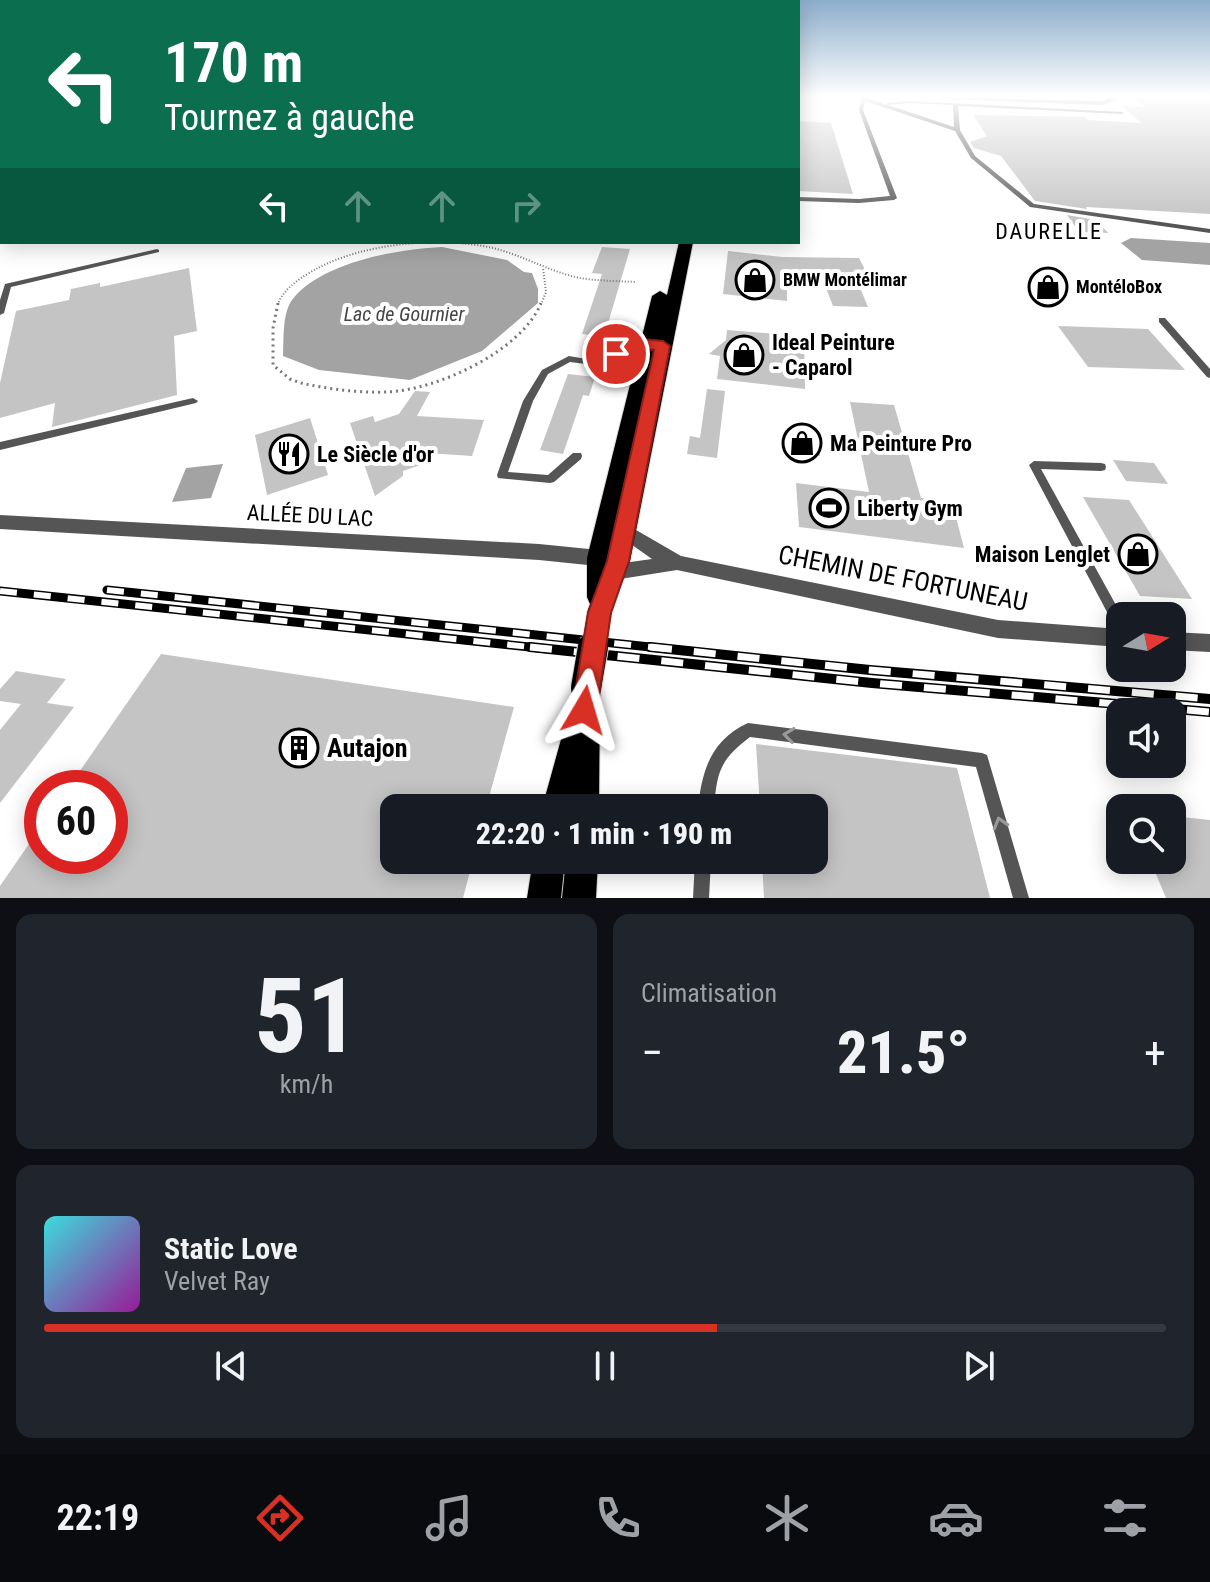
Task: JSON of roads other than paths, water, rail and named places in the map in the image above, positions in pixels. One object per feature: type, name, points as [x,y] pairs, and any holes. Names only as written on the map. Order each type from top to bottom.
[{"type":"main road","points":[[610,564],[624,530],[674,244]]},
{"type":"main road","points":[[560,794],[585,699],[599,613],[655,345],[685,244]]},
{"type":"main road","points":[[584,794],[585,699]]},
{"type":"main road","points":[[544,898],[547,874]]},
{"type":"main road","points":[[579,898],[581,874]]},
{"type":"street","name":"ALLÉE DU LAC","points":[[0,522],[523,551],[610,564]]},
{"type":"street","name":"CHEMIN DE FORTUNEAU","points":[[624,530],[648,548],[678,563]]},
{"type":"street","name":"CHEMIN DE FORTUNEAU","points":[[610,564],[678,563],[998,629],[1106,637]]},
{"type":"street","points":[[1186,642],[1210,643]]},
{"type":"lane","points":[[800,199],[859,201],[894,198],[872,139]]},
{"type":"lane","points":[[962,139],[973,157],[1032,206],[1210,231]]},
{"type":"lane","points":[[0,313],[8,286],[157,251]]},
{"type":"lane","points":[[1162,320],[1210,375]]},
{"type":"lane","points":[[577,456],[550,479],[502,475],[528,401],[545,372],[569,359],[599,364],[632,343],[655,345]]},
{"type":"lane","points":[[0,446],[193,401]]},
{"type":"lane","points":[[1101,467],[1034,465],[1108,602]]},
{"type":"lane","points":[[707,794],[709,778],[722,749],[748,730],[982,760],[1021,898]]},
{"type":"lane","points":[[701,898],[702,874]]},
{"type":"water","points":[[1131,238],[1210,243],[1210,265],[1142,260],[1121,243]]},
{"type":"water","name":"Lac de Gournier","points":[[442,247],[507,260],[524,272],[532,273],[538,289],[538,303],[482,351],[410,380],[319,370],[283,356],[284,327],[292,300],[321,276],[361,260]]},
{"type":"water","points":[[223,464],[211,498],[172,502],[186,468]]},
{"type":"railway","points":[[107,590],[669,649]]},
{"type":"railway","points":[[0,591],[549,649]]},
{"type":"railway","points":[[530,647],[549,649]]},
{"type":"railway","points":[[650,647],[870,670],[1210,699]]},
{"type":"railway","points":[[549,649],[872,683],[1210,712]]},
{"type":"place","name":"BMW Montélimar","points":[[755,280]]},
{"type":"place","name":"MontéloBox","points":[[1048,287]]},
{"type":"place","name":"Ideal Peinture - Caparol","points":[[744,355]]},
{"type":"place","name":"Ma Peinture Pro","points":[[802,443]]},
{"type":"place","name":"Le Siècle d'or","points":[[289,454]]},
{"type":"place","name":"Liberty Gym","points":[[829,508]]},
{"type":"place","name":"Maison Lenglet","points":[[1138,554]]},
{"type":"place","name":"Autajon","points":[[299,748]]},
{"type":"district","name":"DAURELLE","points":[[1049,231]]}]
